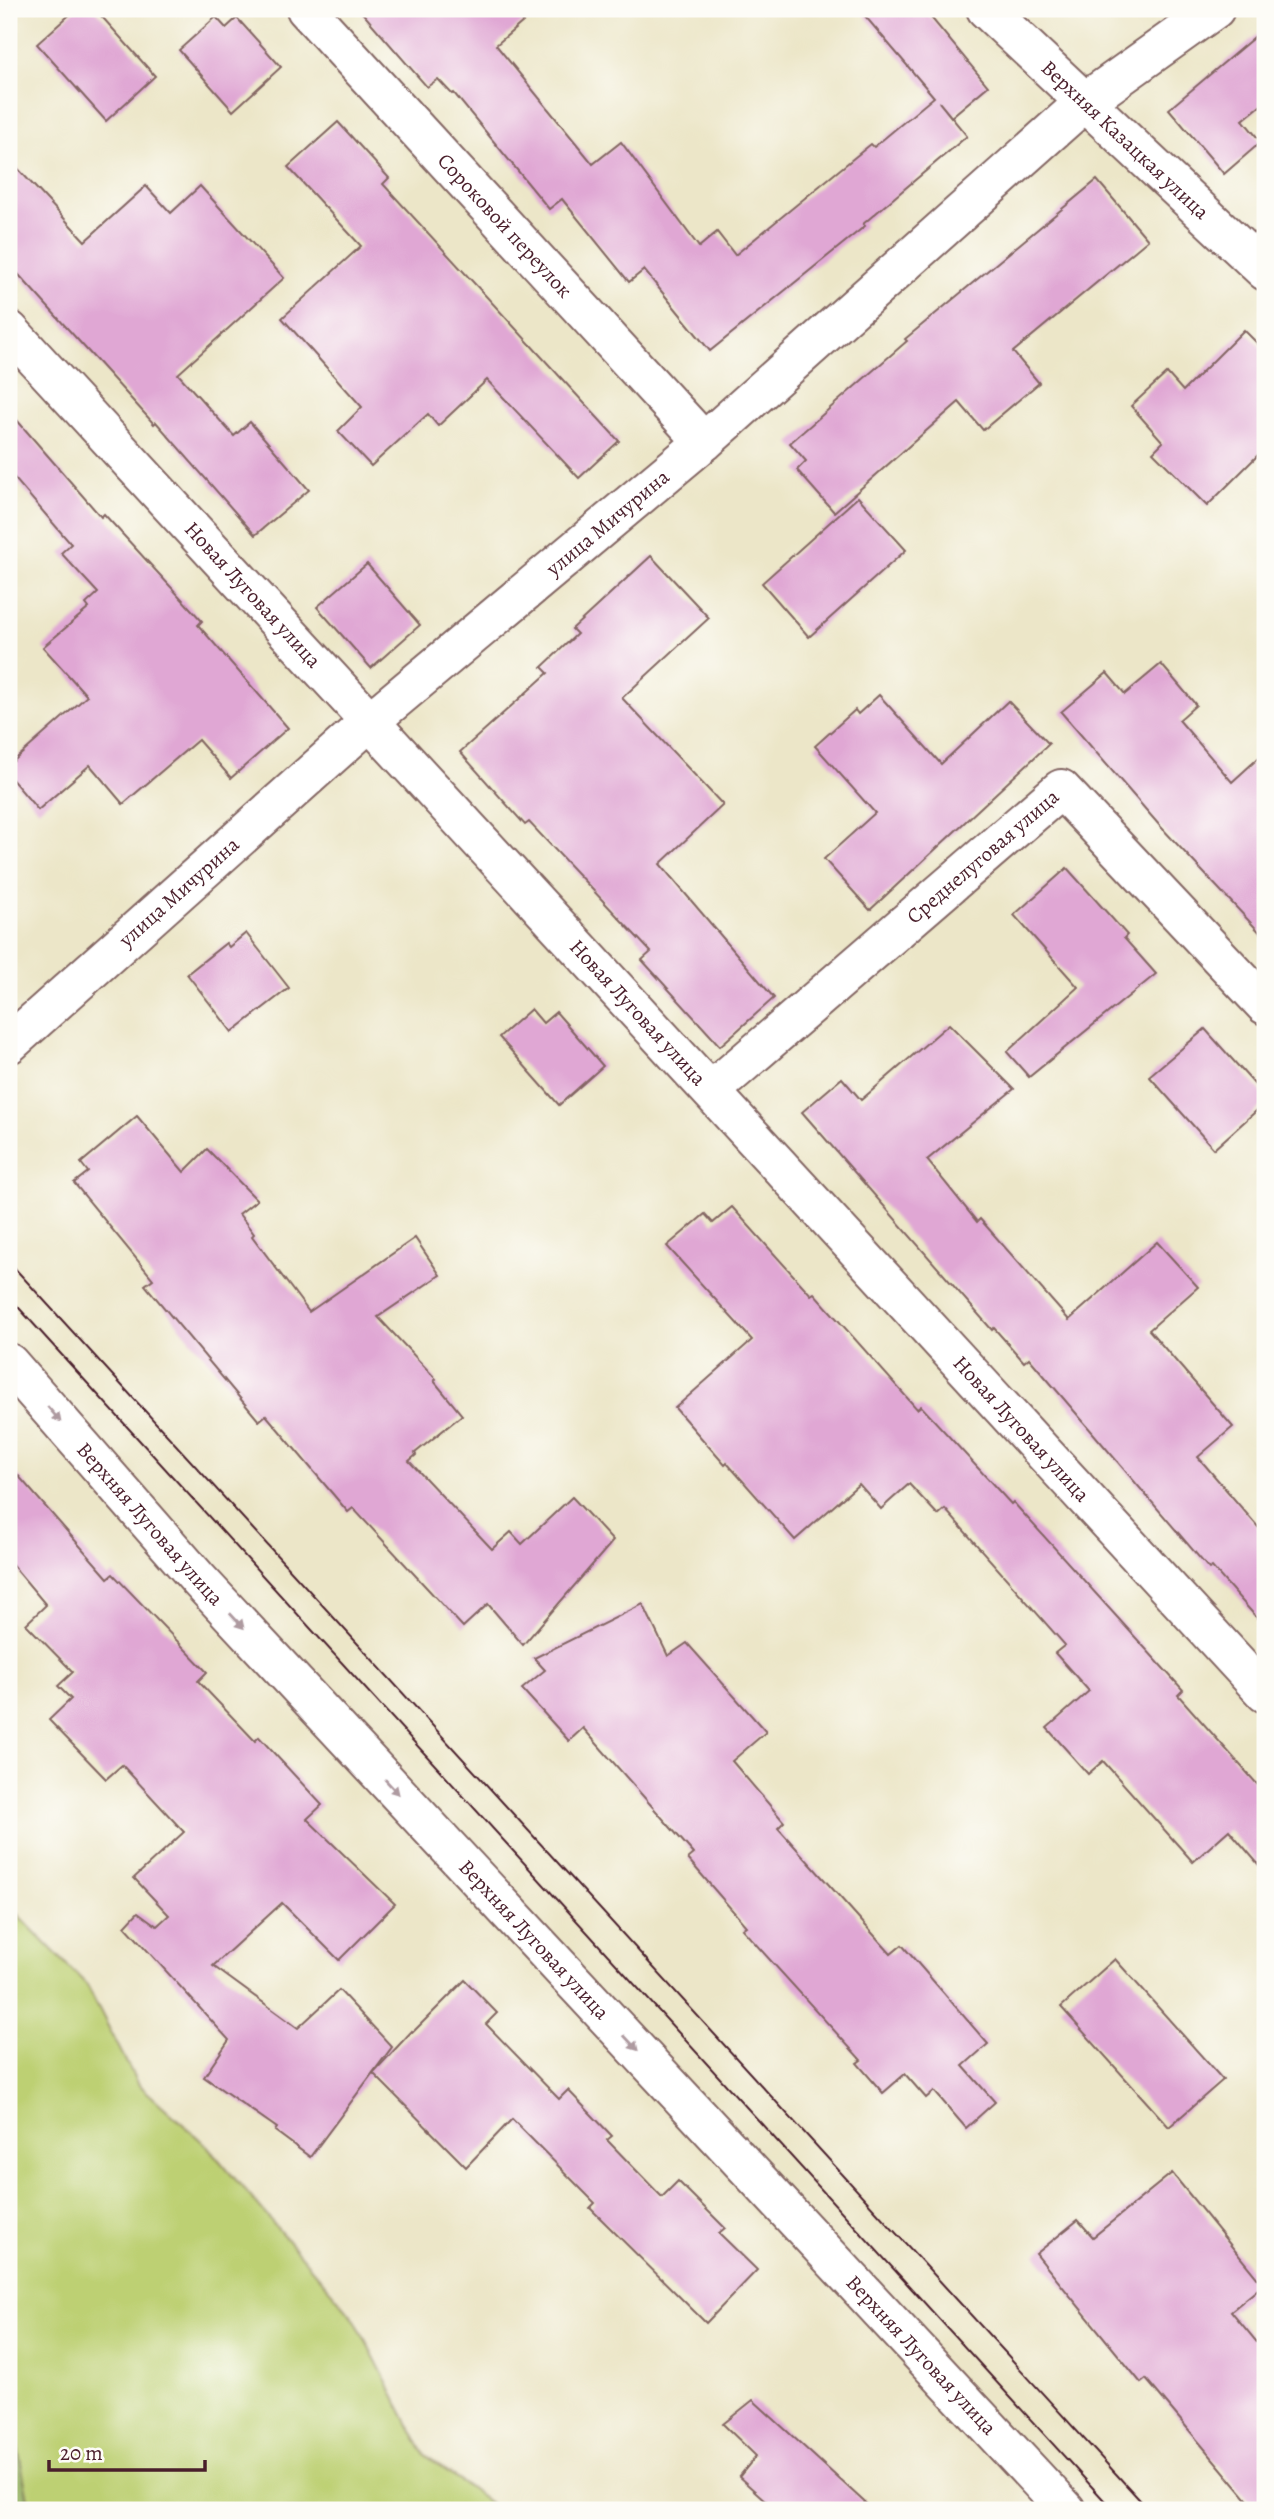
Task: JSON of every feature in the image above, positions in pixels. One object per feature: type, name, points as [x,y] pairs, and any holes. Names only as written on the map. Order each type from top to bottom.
[{"type":"street","name":"Сороковой переулок","points":[[306,9],[704,442]]},
{"type":"street","name":"Верхняя Казацкая улица","points":[[986,9],[1265,271]]},
{"type":"street","name":"улица Мичурина","points":[[9,1044],[369,722],[704,442],[1086,101],[1215,9]]},
{"type":"street","name":"Новая Луговая улица","points":[[9,330],[1265,1693]]},
{"type":"street","name":"Среднелуговая улица","points":[[711,1091],[1061,789],[1265,1005]]},
{"type":"street","name":"Верхняя Луговая улица","points":[[9,1363],[200,1580],[1066,2510]]},
{"type":"green space","points":[[9,1906],[87,1985],[137,2083],[207,2146],[354,2318],[424,2454],[499,2510],[30,2510],[17,2443],[9,2428]]},
{"type":"green space","points":[[9,2428],[17,2443],[30,2510],[9,2510]]},
{"type":"building","points":[[76,9],[95,9],[155,76],[106,121],[37,44]]},
{"type":"building","points":[[359,9],[538,9],[496,45],[593,164],[621,142],[699,247],[717,232],[735,255],[871,144],[874,147],[934,97],[859,9],[924,9],[988,86],[951,117],[967,136],[863,224],[865,226],[710,351],[644,270],[629,282],[562,199],[549,209],[454,93],[438,79],[427,87]]},
{"type":"building","points":[[216,17],[226,28],[237,18],[281,67],[233,111],[179,50]]},
{"type":"building","points":[[1265,28],[1265,102],[1243,120],[1261,142],[1224,174],[1169,109]]},
{"type":"building","points":[[338,122],[389,178],[383,184],[619,441],[579,478],[487,380],[438,426],[428,414],[371,466],[338,431],[362,407],[282,318],[361,246],[288,167]]},
{"type":"building","points":[[9,159],[85,241],[146,186],[171,213],[200,186],[284,278],[178,374],[234,436],[250,422],[309,490],[255,535],[156,422],[154,424],[9,264]]},
{"type":"building","points":[[1097,180],[1148,240],[1013,352],[1039,383],[983,430],[959,402],[834,512],[797,470],[806,461],[790,443],[907,341],[905,339]]},
{"type":"building","points":[[1244,330],[1265,351],[1265,448],[1207,506],[1153,452],[1163,442],[1131,406],[1167,373],[1183,391]]},
{"type":"building","points":[[9,411],[101,517],[104,514],[202,621],[198,625],[288,728],[231,778],[198,740],[123,804],[90,765],[38,810],[9,776],[9,765],[87,696],[43,647],[89,608],[86,604],[98,593],[61,553],[71,544],[9,472]]},
{"type":"building","points":[[858,497],[906,550],[809,637],[762,583]]},
{"type":"building","points":[[651,556],[709,618],[622,698],[723,805],[660,864],[774,998],[720,1046],[642,960],[651,952],[529,822],[525,825],[460,752],[548,673],[542,667],[577,634],[572,629]]},
{"type":"building","points":[[367,564],[420,625],[371,668],[317,607]]},
{"type":"building","points":[[1161,664],[1196,705],[1179,720],[1232,782],[1265,752],[1265,938],[1160,826],[1061,712],[1107,673],[1125,694]]},
{"type":"building","points":[[879,695],[941,764],[1008,701],[1049,744],[870,910],[824,859],[875,813],[815,746],[855,710],[858,714]]},
{"type":"building","points":[[1067,868],[1127,935],[1124,938],[1156,974],[1029,1077],[1007,1052],[1078,987],[1014,915]]},
{"type":"building","points":[[246,933],[289,988],[232,1032],[187,974],[226,943],[229,947]]},
{"type":"building","points":[[531,1009],[543,1023],[556,1012],[603,1066],[559,1105],[499,1037]]},
{"type":"building","points":[[949,1024],[1014,1089],[927,1160],[977,1222],[980,1219],[1069,1320],[1157,1242],[1198,1287],[1149,1330],[1233,1427],[1198,1457],[1265,1535],[1265,1627],[1212,1567],[1209,1569],[1029,1358],[1024,1362],[994,1328],[992,1330],[802,1112],[842,1078],[861,1100]]},
{"type":"building","points":[[1205,1029],[1265,1096],[1265,1103],[1214,1149],[1149,1076]]},
{"type":"building","points":[[137,1116],[184,1172],[207,1149],[257,1200],[239,1214],[254,1234],[252,1236],[309,1312],[415,1238],[440,1275],[378,1317],[436,1379],[434,1381],[462,1415],[415,1453],[409,1461],[492,1549],[511,1532],[522,1544],[572,1497],[613,1541],[523,1645],[488,1604],[463,1627],[353,1508],[348,1512],[266,1415],[259,1421],[145,1285],[153,1279],[74,1183],[88,1172],[81,1163]]},
{"type":"building","points":[[732,1207],[811,1295],[814,1293],[917,1409],[921,1406],[1011,1504],[1013,1502],[1183,1690],[1178,1695],[1265,1793],[1265,1872],[1229,1830],[1193,1862],[1103,1761],[1088,1774],[1047,1728],[1089,1691],[1055,1653],[1065,1645],[945,1509],[938,1515],[909,1484],[881,1509],[859,1484],[795,1540],[675,1408],[752,1340],[667,1246],[705,1214],[713,1223]]},
{"type":"building","points":[[9,1465],[108,1578],[113,1574],[207,1672],[198,1681],[255,1741],[259,1737],[322,1805],[307,1819],[395,1904],[339,1960],[282,1903],[213,1966],[298,2028],[339,1990],[392,2047],[310,2157],[275,2131],[277,2128],[204,2077],[229,2040],[125,1926],[138,1912],[157,1926],[169,1915],[134,1878],[184,1832],[122,1765],[106,1779],[49,1720],[71,1699],[58,1686],[73,1672],[26,1624],[46,1605],[9,1561]]},
{"type":"building","points":[[643,1604],[668,1656],[687,1643],[766,1732],[732,1761],[784,1822],[778,1828],[891,1954],[902,1945],[988,2044],[963,2066],[995,2102],[966,2128],[934,2091],[926,2098],[905,2074],[883,2093],[857,2063],[861,2060],[742,1929],[746,1926],[688,1859],[694,1854],[583,1728],[569,1741],[522,1689],[545,1670],[534,1658]]},
{"type":"building","points":[[1115,1959],[1223,2080],[1169,2127],[1061,2007]]},
{"type":"building","points":[[465,1980],[497,2013],[486,2024],[559,2099],[568,2090],[612,2136],[607,2140],[662,2197],[678,2181],[725,2228],[719,2233],[757,2270],[706,2323],[590,2208],[595,2203],[512,2119],[466,2167],[373,2073]]},
{"type":"building","points":[[1172,2173],[1263,2285],[1231,2311],[1265,2352],[1265,2510],[1256,2510],[1146,2379],[1141,2383],[1036,2254],[1078,2220],[1093,2237]]},
{"type":"building","points":[[753,2400],[873,2510],[776,2510],[739,2477],[756,2456],[723,2424]]},
{"type":"tram line","points":[[9,1262],[1149,2510]]},
{"type":"tram line","points":[[9,1297],[1113,2510]]}]
